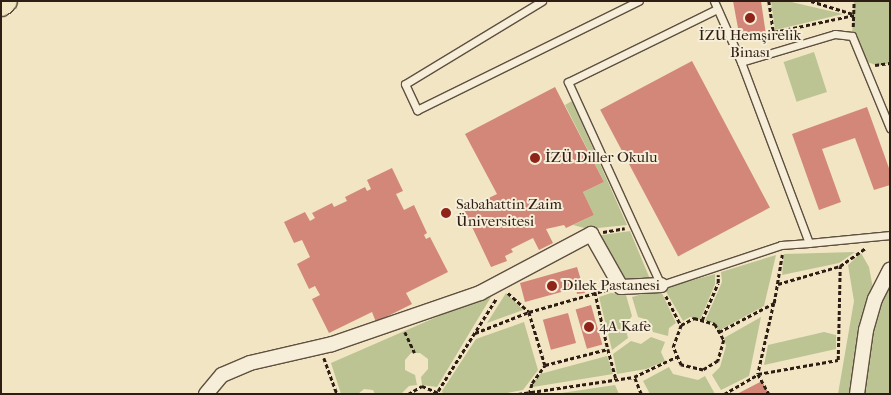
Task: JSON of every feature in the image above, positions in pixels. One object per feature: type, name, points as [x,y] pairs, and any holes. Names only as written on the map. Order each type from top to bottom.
[{"type":"main road","points":[[1,5],[6,1]]},
{"type":"street","points":[[206,394],[222,375],[250,363],[319,346],[480,293],[591,234],[620,287],[661,285]]},
{"type":"street","points":[[857,394],[866,330],[875,300],[890,270]]},
{"type":"lane","points":[[542,1],[405,84],[418,110],[639,1]]},
{"type":"lane","points":[[809,243],[741,62],[716,5],[568,82],[661,285],[784,244],[809,243],[890,235]]},
{"type":"lane","points":[[741,62],[836,34],[852,36],[864,61],[890,128]]},
{"type":"path","points":[[769,1],[774,32],[855,14]]},
{"type":"path","points":[[811,1],[855,14]]},
{"type":"path","points":[[852,36],[855,14],[854,1]]},
{"type":"path","points":[[864,61],[878,66],[890,63]]},
{"type":"path","points":[[591,234],[634,226]]},
{"type":"path","points":[[769,394],[758,374],[778,284],[784,244]]},
{"type":"path","points":[[778,284],[840,266],[869,246]]},
{"type":"path","points":[[702,320],[718,283],[718,265]]},
{"type":"path","points":[[724,394],[758,374],[838,360],[840,266]]},
{"type":"path","points":[[438,391],[511,276]]},
{"type":"path","points":[[661,285],[681,325]]},
{"type":"path","points":[[475,333],[529,312],[595,292],[620,287]]},
{"type":"path","points":[[503,288],[529,312],[545,365]]},
{"type":"path","points":[[595,292],[616,379]]},
{"type":"path","points":[[719,332],[774,303]]},
{"type":"path","points":[[694,318],[715,324],[724,340],[718,361],[703,370],[681,365],[672,347],[681,325],[694,318]]},
{"type":"path","points":[[400,319],[415,353]]},
{"type":"path","points":[[319,346],[337,394]]},
{"type":"path","points":[[529,393],[545,365],[608,349]]},
{"type":"path","points":[[518,394],[634,377],[677,356]]},
{"type":"path","points":[[634,377],[641,394]]},
{"type":"path","points":[[408,394],[422,386],[438,391],[441,394]]},
{"type":"green space","points":[[771,1],[787,1],[843,14],[775,30]]},
{"type":"green space","points":[[854,1],[890,1],[890,63],[878,66],[865,61],[852,36]]},
{"type":"green space","points":[[814,52],[827,92],[797,102],[784,62]]},
{"type":"green space","points":[[572,101],[627,225],[588,229],[573,225],[594,215],[583,192],[604,182],[565,105]]},
{"type":"green space","points":[[630,231],[650,279],[624,285],[596,236]]},
{"type":"green space","points":[[855,252],[839,263],[782,275],[784,254]]},
{"type":"green space","points":[[861,253],[869,267],[875,299],[890,270],[890,394],[838,394],[854,301],[848,265]]},
{"type":"green space","points":[[776,255],[764,306],[718,331],[715,324],[705,321],[722,282],[721,272]]},
{"type":"green space","points":[[715,274],[715,284],[700,320],[690,317],[683,321],[664,288]]},
{"type":"green space","points":[[660,289],[676,323],[669,328],[668,336],[653,332],[648,320],[638,317],[632,297]]},
{"type":"green space","points":[[494,292],[437,387],[422,385],[421,377],[428,369],[428,359],[420,353],[411,353],[405,360],[405,370],[415,375],[417,385],[409,386],[401,394],[375,394],[373,390],[364,389],[358,394],[341,394],[331,363]]},
{"type":"green space","points":[[506,293],[523,310],[487,323]]},
{"type":"green space","points":[[611,293],[626,295],[632,316],[625,326],[628,338],[612,350],[599,297]]},
{"type":"green space","points":[[761,317],[749,376],[721,390],[712,375],[720,367],[726,346],[724,338]]},
{"type":"green space","points":[[524,322],[538,370],[523,390],[502,394],[443,394],[442,391],[476,339]]},
{"type":"green space","points":[[824,332],[836,335],[836,349],[764,365],[768,345]]},
{"type":"green space","points":[[651,337],[665,342],[661,352],[665,361],[646,369],[617,374],[613,354],[631,341],[641,344]]},
{"type":"green space","points":[[607,356],[613,374],[533,387],[532,384],[540,374]]},
{"type":"green space","points":[[669,367],[673,374],[698,380],[705,376],[715,394],[650,394],[643,381]]},
{"type":"green space","points":[[615,385],[619,394],[555,394]]},
{"type":"building","name":"İZÜ Hemşirelik Binası","points":[[733,1],[761,1],[766,35],[740,39]]},
{"type":"building","points":[[692,61],[770,208],[678,256],[600,110]]},
{"type":"building","name":"İZÜ Diller Okulu","points":[[555,87],[604,182],[583,192],[594,215],[566,228],[564,225],[546,229],[553,243],[539,250],[533,238],[511,249],[513,252],[505,256],[507,261],[491,267],[464,210],[497,194],[465,134]]},
{"type":"building","points":[[867,107],[890,171],[890,185],[874,190],[855,138],[822,149],[841,202],[819,210],[792,134]]},
{"type":"building","points":[[392,168],[403,191],[396,194],[404,210],[414,205],[427,233],[424,235],[426,239],[430,237],[448,272],[406,293],[412,304],[376,322],[372,312],[329,333],[312,299],[320,295],[315,286],[309,289],[297,264],[310,257],[302,240],[294,243],[284,222],[305,212],[310,221],[315,218],[312,213],[332,203],[334,207],[347,201],[345,197],[365,187],[367,191],[371,189],[367,180]]},
{"type":"building","name":"Dilek Pastanesi","points":[[577,267],[585,293],[577,294],[576,288],[525,302],[520,283]]},
{"type":"building","name":"4A Kafe","points":[[591,305],[602,344],[587,349],[576,309]]},
{"type":"building","name":"Dilek Pastanesi","points":[[568,313],[576,343],[551,350],[543,320]]},
{"type":"building","points":[[762,381],[769,394],[737,394]]},
{"type":"place","name":"İZÜ Hemşirelik Binası","points":[[750,18]]},
{"type":"place","name":"İZÜ Diller Okulu","points":[[535,158]]},
{"type":"place","name":"Sabahattin Zaim Üniversitesi","points":[[446,213]]},
{"type":"place","name":"Dilek Pastanesi","points":[[552,286]]},
{"type":"place","name":"4A Kafe","points":[[589,327]]}]
